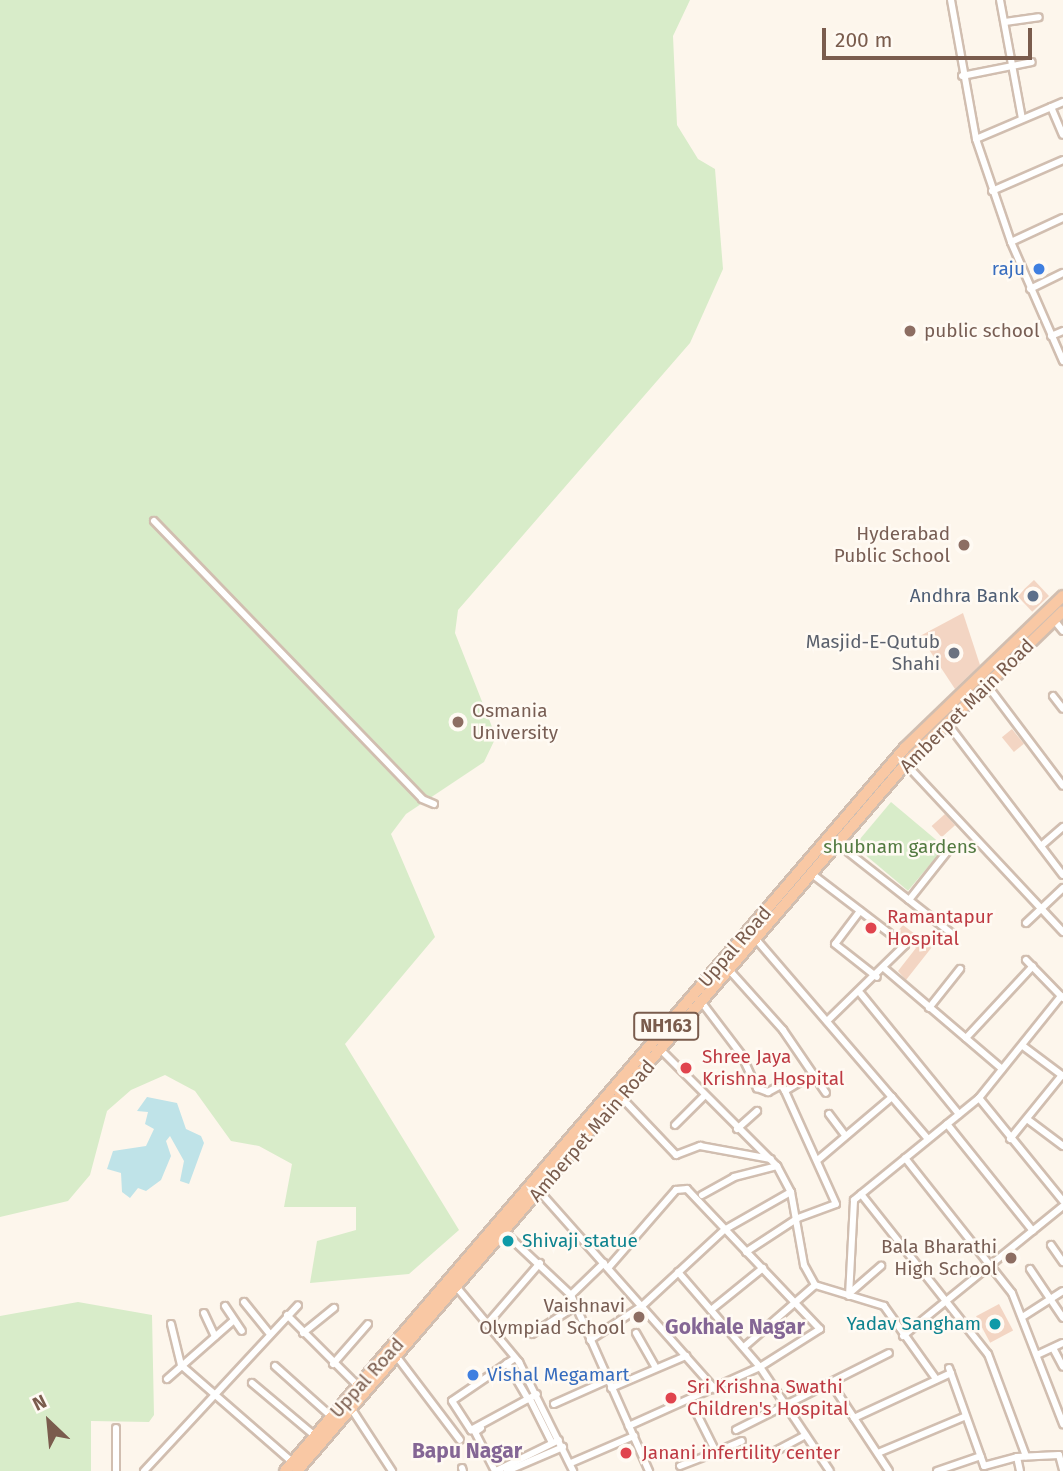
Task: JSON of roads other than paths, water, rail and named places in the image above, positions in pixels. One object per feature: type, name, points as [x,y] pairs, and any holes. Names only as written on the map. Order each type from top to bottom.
[{"type":"highway","name":"Uppal Road","points":[[500,1229],[749,932],[902,760],[1063,596]]},
{"type":"highway","name":"Amberpet Main Road","points":[[295,1467],[397,1357],[500,1229],[540,1192],[731,972],[838,844],[902,760],[947,723],[1063,611]]},
{"type":"highway","name":"Uppal Road","points":[[285,1471],[295,1467],[315,1436],[332,1417],[350,1406],[359,1387],[454,1284]]},
{"type":"street","points":[[951,0],[962,76],[976,139],[992,191],[1010,242],[1063,361]]},
{"type":"street","points":[[1000,0],[1022,119]]},
{"type":"street","points":[[1005,22],[1038,17]]},
{"type":"street","points":[[962,76],[1032,62]]},
{"type":"street","points":[[976,139],[1063,102]]},
{"type":"street","points":[[1051,107],[1063,135]]},
{"type":"street","points":[[992,191],[1063,160]]},
{"type":"street","points":[[1010,242],[1063,218]]},
{"type":"street","points":[[1030,289],[1063,273]]},
{"type":"street","points":[[1051,336],[1063,331]]},
{"type":"street","points":[[154,521],[422,799],[434,804]]},
{"type":"street","points":[[1054,620],[1063,631]]},
{"type":"street","points":[[987,685],[1063,786]]},
{"type":"street","points":[[1053,696],[1063,709]]},
{"type":"street","points":[[947,723],[1063,875]]},
{"type":"street","points":[[902,760],[1063,931]]},
{"type":"street","points":[[1041,846],[1063,827]]},
{"type":"street","points":[[838,844],[951,933]]},
{"type":"street","points":[[909,900],[947,852]]},
{"type":"street","points":[[812,874],[905,946],[861,994],[827,1021]]},
{"type":"street","points":[[1026,923],[1063,888]]},
{"type":"street","points":[[860,911],[835,944],[877,977]]},
{"type":"street","points":[[749,932],[928,1139]]},
{"type":"street","points":[[850,1294],[852,1208],[862,1194],[979,1098],[1062,997],[1026,960]]},
{"type":"street","points":[[966,1038],[1033,966]]},
{"type":"street","points":[[885,969],[1002,1069]]},
{"type":"street","points":[[929,1009],[960,969]]},
{"type":"street","points":[[731,972],[826,1093]]},
{"type":"street","points":[[861,994],[959,1114]]},
{"type":"street","points":[[703,1004],[741,1054],[757,1088],[768,1092],[780,1085],[785,1091],[819,1159],[836,1204],[798,1218],[746,1252]]},
{"type":"street","points":[[1010,1139],[1062,1076],[1023,1046]]},
{"type":"street","points":[[662,1051],[737,1129],[777,1166],[791,1192],[798,1218],[804,1265],[815,1285],[884,1306],[936,1379]]},
{"type":"street","points":[[785,1091],[813,1074]]},
{"type":"street","points":[[675,1125],[705,1095]]},
{"type":"street","points":[[621,1097],[676,1155],[700,1146],[771,1159]]},
{"type":"street","points":[[819,1159],[892,1097]]},
{"type":"street","points":[[904,1336],[992,1267],[1063,1204],[979,1098]]},
{"type":"street","points":[[737,1129],[757,1111]]},
{"type":"street","points":[[829,1114],[845,1135]]},
{"type":"street","points":[[1027,1119],[1063,1146]]},
{"type":"street","points":[[947,1124],[1033,1231]]},
{"type":"street","points":[[905,1158],[992,1267],[1024,1317],[1063,1424]]},
{"type":"street","points":[[702,1195],[736,1176],[777,1166]]},
{"type":"street","points":[[571,1295],[606,1265],[681,1188],[796,1302],[812,1314],[819,1333],[760,1367],[629,1426]]},
{"type":"street","points":[[540,1192],[715,1389]]},
{"type":"street","points":[[590,1340],[642,1306],[724,1230],[791,1192]]},
{"type":"street","points":[[862,1194],[988,1353],[1026,1456]]},
{"type":"street","points":[[500,1229],[540,1263],[571,1295],[649,1471]]},
{"type":"street","points":[[1051,1245],[1063,1262]]},
{"type":"street","points":[[489,1322],[540,1263]]},
{"type":"street","points":[[850,1294],[881,1266]]},
{"type":"street","points":[[712,1310],[762,1268]]},
{"type":"street","points":[[1030,1269],[1063,1318]]},
{"type":"street","points":[[678,1272],[760,1367],[831,1471]]},
{"type":"street","points":[[454,1284],[489,1322],[515,1358],[537,1395],[558,1444]]},
{"type":"street","points":[[744,1347],[815,1285]]},
{"type":"street","points":[[1024,1317],[1063,1291]]},
{"type":"street","points":[[244,1303],[269,1333]]},
{"type":"street","points":[[144,1471],[269,1333],[298,1305]]},
{"type":"street","points":[[225,1306],[242,1331]]},
{"type":"street","points":[[532,1334],[576,1306]]},
{"type":"street","points":[[303,1333],[334,1308]]},
{"type":"street","points":[[204,1313],[215,1337]]},
{"type":"street","points":[[287,1315],[359,1387]]},
{"type":"street","points":[[167,1379],[234,1320]]},
{"type":"street","points":[[171,1324],[181,1365],[295,1467]]},
{"type":"street","points":[[333,1363],[368,1324]]},
{"type":"street","points":[[636,1333],[656,1368]]},
{"type":"street","points":[[1039,1353],[1063,1343]]},
{"type":"street","points":[[1053,1348],[1063,1367]]},
{"type":"street","points":[[736,1430],[889,1353]]},
{"type":"street","points":[[611,1388],[686,1356]]},
{"type":"street","points":[[397,1357],[460,1440]]},
{"type":"street","points":[[515,1358],[452,1401],[471,1430],[529,1400]]},
{"type":"street","points":[[507,1363],[572,1467],[634,1436]]},
{"type":"street","points":[[275,1366],[332,1417]]},
{"type":"street","points":[[854,1418],[950,1371],[985,1466],[1017,1457],[1061,1455],[1063,1470]]},
{"type":"street","points":[[554,1404],[608,1380]]},
{"type":"street","points":[[252,1383],[315,1436]]},
{"type":"street","points":[[831,1383],[889,1471]]},
{"type":"street","points":[[537,1395],[475,1432],[496,1471],[558,1444]]},
{"type":"street","points":[[690,1400],[716,1452]]},
{"type":"street","points":[[350,1406],[392,1471]]},
{"type":"street","points":[[878,1453],[966,1416]]},
{"type":"street","points":[[116,1428],[116,1471]]},
{"type":"street","points":[[772,1453],[806,1435]]},
{"type":"street","points":[[680,1466],[742,1441]]},
{"type":"street","points":[[507,1471],[558,1444]]},
{"type":"street","points":[[937,1471],[981,1457]]},
{"type":"street","points":[[1017,1457],[1020,1471]]},
{"type":"water","points":[[147,1097],[177,1103],[186,1129],[201,1136],[204,1143],[189,1184],[180,1181],[184,1161],[170,1136],[166,1141],[171,1156],[161,1180],[146,1191],[138,1188],[130,1198],[122,1192],[121,1173],[107,1169],[113,1151],[146,1146],[154,1129],[145,1124],[148,1112],[137,1111]]},
{"type":"place","name":"raju","points":[[1039,269]]},
{"type":"place","name":"public school","points":[[910,331]]},
{"type":"place","name":"Hyderabad Public School","points":[[964,545]]},
{"type":"place","name":"Andhra Bank","points":[[1033,596]]},
{"type":"place","name":"Masjid-E-Qutub Shahi","points":[[954,653]]},
{"type":"place","name":"Osmania University","points":[[458,722]]},
{"type":"place","name":"Ramantapur Hospital","points":[[871,928]]},
{"type":"place","name":"Shree Jaya Krishna Hospital","points":[[686,1068]]},
{"type":"place","name":"Shivaji statue","points":[[508,1241]]},
{"type":"place","name":"Bala Bharathi High School","points":[[1011,1258]]},
{"type":"place","name":"Vaishnavi Olympiad School","points":[[639,1317]]},
{"type":"place","name":"Yadav Sangham","points":[[995,1324]]},
{"type":"place","name":"Vishal Megamart","points":[[473,1375]]},
{"type":"place","name":"Sri Krishna Swathi Children's Hospital","points":[[671,1398]]},
{"type":"place","name":"Janani infertility center","points":[[626,1453]]},
{"type":"district","name":"Gokhale Nagar","points":[[735,1327]]},
{"type":"district","name":"Bapu Nagar","points":[[467,1451]]},
{"type":"park label","name":"shubnam gardens","points":[[900,847]]}]
